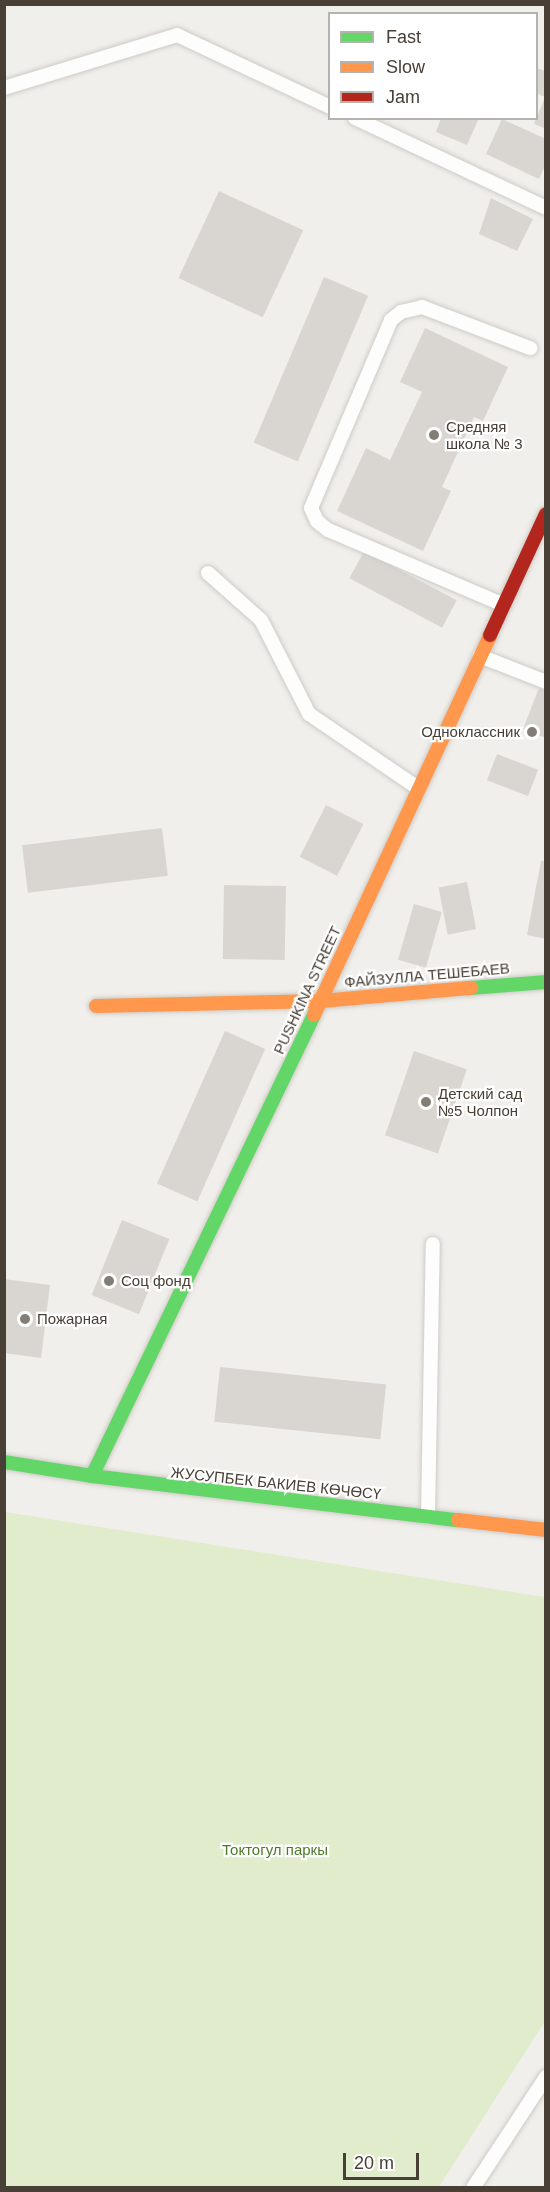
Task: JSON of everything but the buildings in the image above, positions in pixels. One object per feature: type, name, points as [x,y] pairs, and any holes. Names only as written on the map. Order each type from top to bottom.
[{"type":"main road","name":"PUSHKINA STREET","points":[[92,1476],[321,1001],[546,514]]},
{"type":"main road","name":"ФАЙЗУЛЛА ТЕШЕБАЕВ","points":[[96,1006],[321,1001],[546,982]]},
{"type":"main road","name":"ЖУСУПБЕК БАКИЕВ КӨЧӨСҮ","points":[[4,1462],[92,1476],[546,1530]]},
{"type":"lane","points":[[4,88],[177,35],[328,106]]},
{"type":"lane","points":[[359,120],[546,208]]},
{"type":"lane","points":[[504,605],[328,530],[317,521],[311,508],[392,320],[401,312],[423,307],[530,348]]},
{"type":"lane","points":[[208,573],[261,620],[309,714],[418,788]]},
{"type":"lane","points":[[480,656],[546,682]]},
{"type":"lane","points":[[428,1517],[433,1244]]},
{"type":"lane","points":[[473,2187],[546,2077]]},
{"type":"green space","name":"Токтогул паркы","points":[[5,1512],[545,1597],[545,2021],[439,2187],[5,2187]]},
{"type":"traffic: fast","points":[[471,988],[546,982]]},
{"type":"traffic: fast","points":[[4,1462],[92,1476],[314,1015]]},
{"type":"traffic: fast","points":[[92,1476],[458,1520]]},
{"type":"traffic: slow","points":[[314,1015],[490,635]]},
{"type":"traffic: slow","points":[[96,1006],[321,1001],[471,988]]},
{"type":"traffic: slow","points":[[458,1520],[546,1530]]},
{"type":"traffic: jam","points":[[490,635],[546,514]]},
{"type":"place","name":"Средняя школа № 3","points":[[434,435]]},
{"type":"place","name":"Одноклассник","points":[[532,732]]},
{"type":"place","name":"Детский сад №5 Чолпон","points":[[426,1102]]},
{"type":"place","name":"Соц фонд","points":[[109,1281]]},
{"type":"place","name":"Пожарная","points":[[25,1319]]}]
